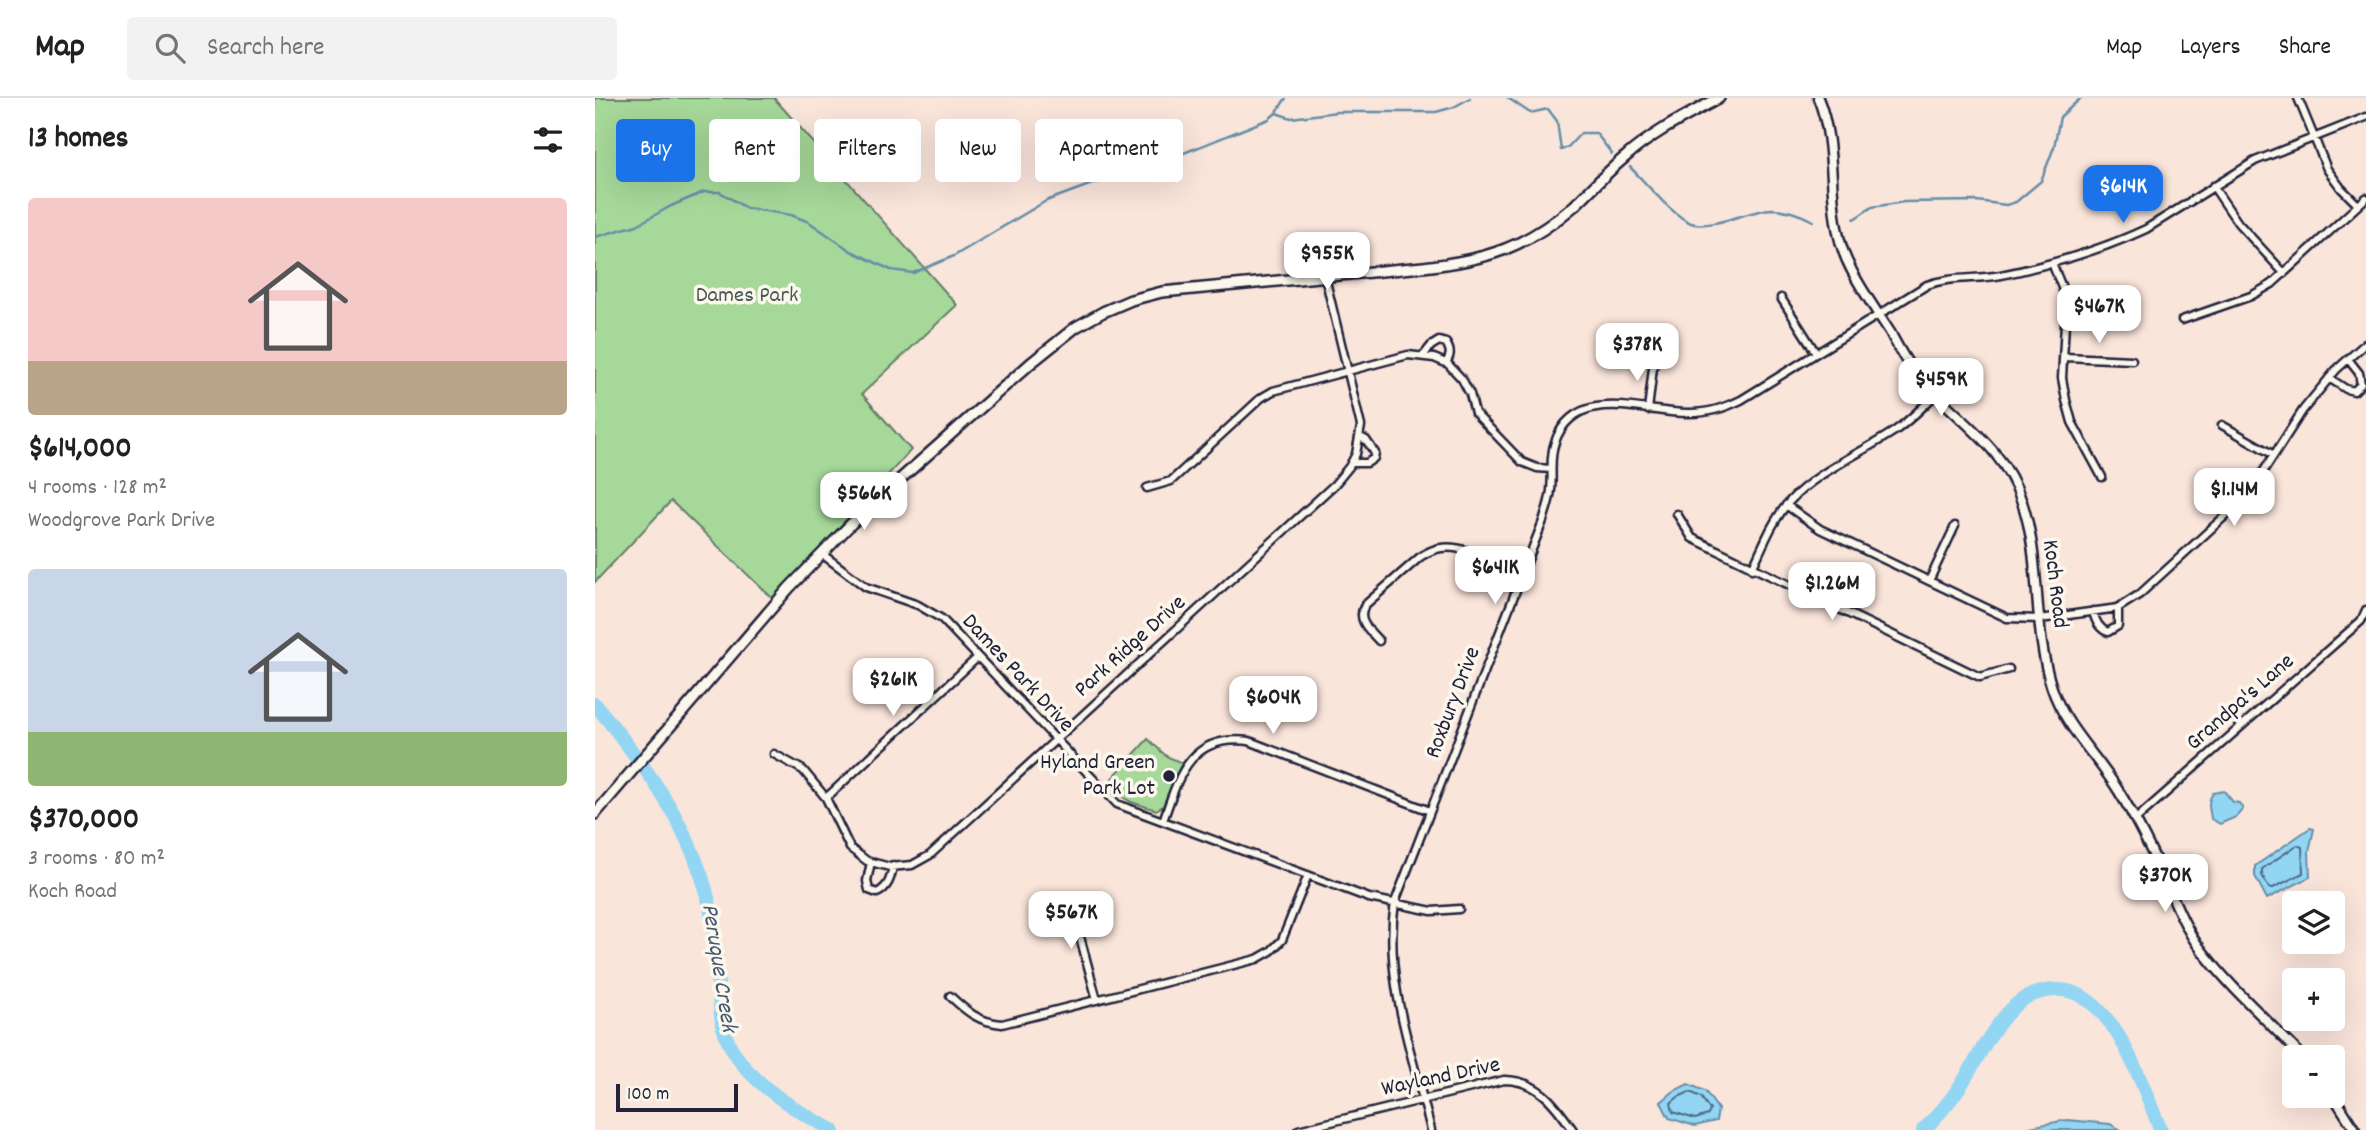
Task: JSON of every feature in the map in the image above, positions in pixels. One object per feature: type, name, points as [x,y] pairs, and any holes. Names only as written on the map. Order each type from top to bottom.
[{"type":"main road","points":[[595,814],[789,588],[822,554],[888,490],[1041,354],[1076,327],[1131,300],[1162,292],[1453,264],[1502,252],[1546,228],[1649,139],[1719,98]]},
{"type":"street","name":"Koch Road","points":[[1818,98],[1828,129],[1833,160],[1834,211],[1838,239],[1850,269],[1913,369],[1981,435],[2005,467],[2022,501],[2031,548],[2045,663],[2053,690],[2075,731],[2102,766],[2136,819],[2196,942],[2231,984],[2292,1045]]},
{"type":"street","points":[[2298,98],[2327,169],[2358,205]]},
{"type":"street","name":"Roxbury Drive","points":[[1431,1130],[1395,985],[1391,930],[1395,902],[1547,509],[1551,491],[1551,454],[1563,426],[1576,414],[1591,407],[1610,405],[1691,414],[1716,411],[1741,400],[1938,280],[1985,278],[2052,263],[2129,237],[2255,160],[2366,117]]},
{"type":"street","points":[[2213,186],[2238,223],[2284,273]]},
{"type":"street","points":[[2182,320],[2251,296],[2272,284],[2366,198]]},
{"type":"street","points":[[2052,263],[2066,305],[2062,378],[2072,422],[2102,477]]},
{"type":"street","name":"Park Ridge Drive","points":[[871,862],[893,866],[912,865],[930,855],[1335,484],[1351,463],[1361,426],[1325,277]]},
{"type":"street","points":[[1781,298],[1816,354]]},
{"type":"street","points":[[1423,356],[1439,341],[1446,343],[1451,350],[1446,363]]},
{"type":"street","points":[[1786,505],[1820,529],[2007,618],[2040,619],[2119,608],[2140,594],[2249,494],[2303,410],[2329,378],[2366,343]]},
{"type":"street","points":[[1147,488],[1171,481],[1261,398],[1273,391],[1408,355],[1423,356],[1446,363],[1462,379],[1470,394],[1475,413],[1522,462],[1537,468],[1551,469]]},
{"type":"street","points":[[2065,357],[2131,360]]},
{"type":"street","points":[[1648,410],[1654,359]]},
{"type":"street","points":[[2329,378],[2354,391],[2361,384],[2360,373],[2348,359]]},
{"type":"street","points":[[1752,569],[1786,505],[1812,482],[1896,430],[1936,394]]},
{"type":"street","points":[[2222,425],[2274,455]]},
{"type":"street","name":"Park Ridge Drive","points":[[1351,463],[1367,463],[1374,458],[1375,453],[1371,446],[1360,437]]},
{"type":"street","points":[[1677,514],[1692,538],[1980,677],[2009,669]]},
{"type":"street","points":[[1929,581],[1955,526]]},
{"type":"street","points":[[1379,641],[1363,623],[1362,611],[1365,605],[1430,551],[1458,548],[1523,573]]},
{"type":"street","name":"Dames Park Drive","points":[[822,554],[866,587],[931,611],[942,619],[1117,804],[1369,898],[1432,911],[1459,909]]},
{"type":"street","points":[[2093,611],[2096,622],[2108,632],[2118,626],[2119,608]]},
{"type":"street","name":"Grandpa's Lane","points":[[2136,819],[2361,621],[2366,610]]},
{"type":"street","points":[[826,798],[978,657]]},
{"type":"street","points":[[1163,821],[1178,777],[1188,761],[1207,747],[1226,739],[1249,741],[1430,811]]},
{"type":"street","points":[[774,754],[803,770],[826,798],[850,848],[871,862],[867,881],[872,893],[885,888],[891,879],[893,866]]},
{"type":"street","points":[[950,996],[971,1016],[987,1023],[1002,1024],[1257,959],[1271,951],[1282,940],[1308,875]]},
{"type":"street","points":[[1053,898],[1076,922],[1097,1000]]},
{"type":"street","name":"Wayland Drive","points":[[1298,1130],[1492,1081],[1514,1080],[1531,1085],[1545,1094],[1573,1130]]},
{"type":"street","points":[[2341,1108],[2355,1130]]},
{"type":"green space","name":"Dames Park","points":[[595,98],[774,98],[793,119],[709,119],[709,182],[800,182],[800,127],[814,143],[814,182],[848,182],[957,305],[862,394],[911,450],[773,599],[671,501],[595,582]]},
{"type":"green space","points":[[1148,739],[1166,756],[1182,763],[1163,806],[1156,810],[1131,802],[1105,786]]},
{"type":"water","points":[[2224,791],[2243,809],[2236,817],[2220,824],[2211,819],[2209,803],[2213,793]]},
{"type":"water","points":[[2310,828],[2314,829],[2309,851],[2310,877],[2267,899],[2255,876],[2255,866]]},
{"type":"water","points":[[1688,1084],[1705,1091],[1718,1109],[1716,1121],[1695,1126],[1669,1118],[1661,1102]]},
{"type":"water","points":[[2067,1120],[2110,1124],[2121,1130],[2023,1130]]},
{"type":"waterway","points":[[595,237],[637,225],[704,192],[720,192],[746,208],[791,215],[809,222],[851,251],[891,270],[913,273],[954,256],[1046,201],[1141,170],[1269,119],[1286,98]]},
{"type":"waterway","points":[[1276,113],[1291,118],[1337,112],[1436,112],[1454,107],[1470,98]]},
{"type":"waterway","points":[[1508,98],[1530,113],[1548,109],[1557,121],[1561,150],[1568,147],[1581,133],[1596,133],[1612,154]]},
{"type":"waterway","points":[[1854,219],[1872,207],[1904,202],[1977,201],[2006,205],[2016,202],[2041,181],[2054,147],[2060,117],[2081,98]]},
{"type":"waterway","points":[[1630,167],[1668,206],[1691,223],[1709,224],[1771,209],[1793,212],[1813,221]]},
{"type":"waterway","name":"Peruque Creek","points":[[595,704],[660,791],[697,863],[710,906],[722,1022],[737,1057],[750,1073],[782,1100],[833,1130]]},
{"type":"waterway","name":"Peruque Creek","points":[[1923,1130],[1957,1091],[2007,1014],[2026,998],[2053,990],[2074,993],[2093,1004],[2109,1021],[2134,1066],[2161,1130]]},
{"type":"place","name":"Hyland Green Park Lot","points":[[1169,776]]}]
